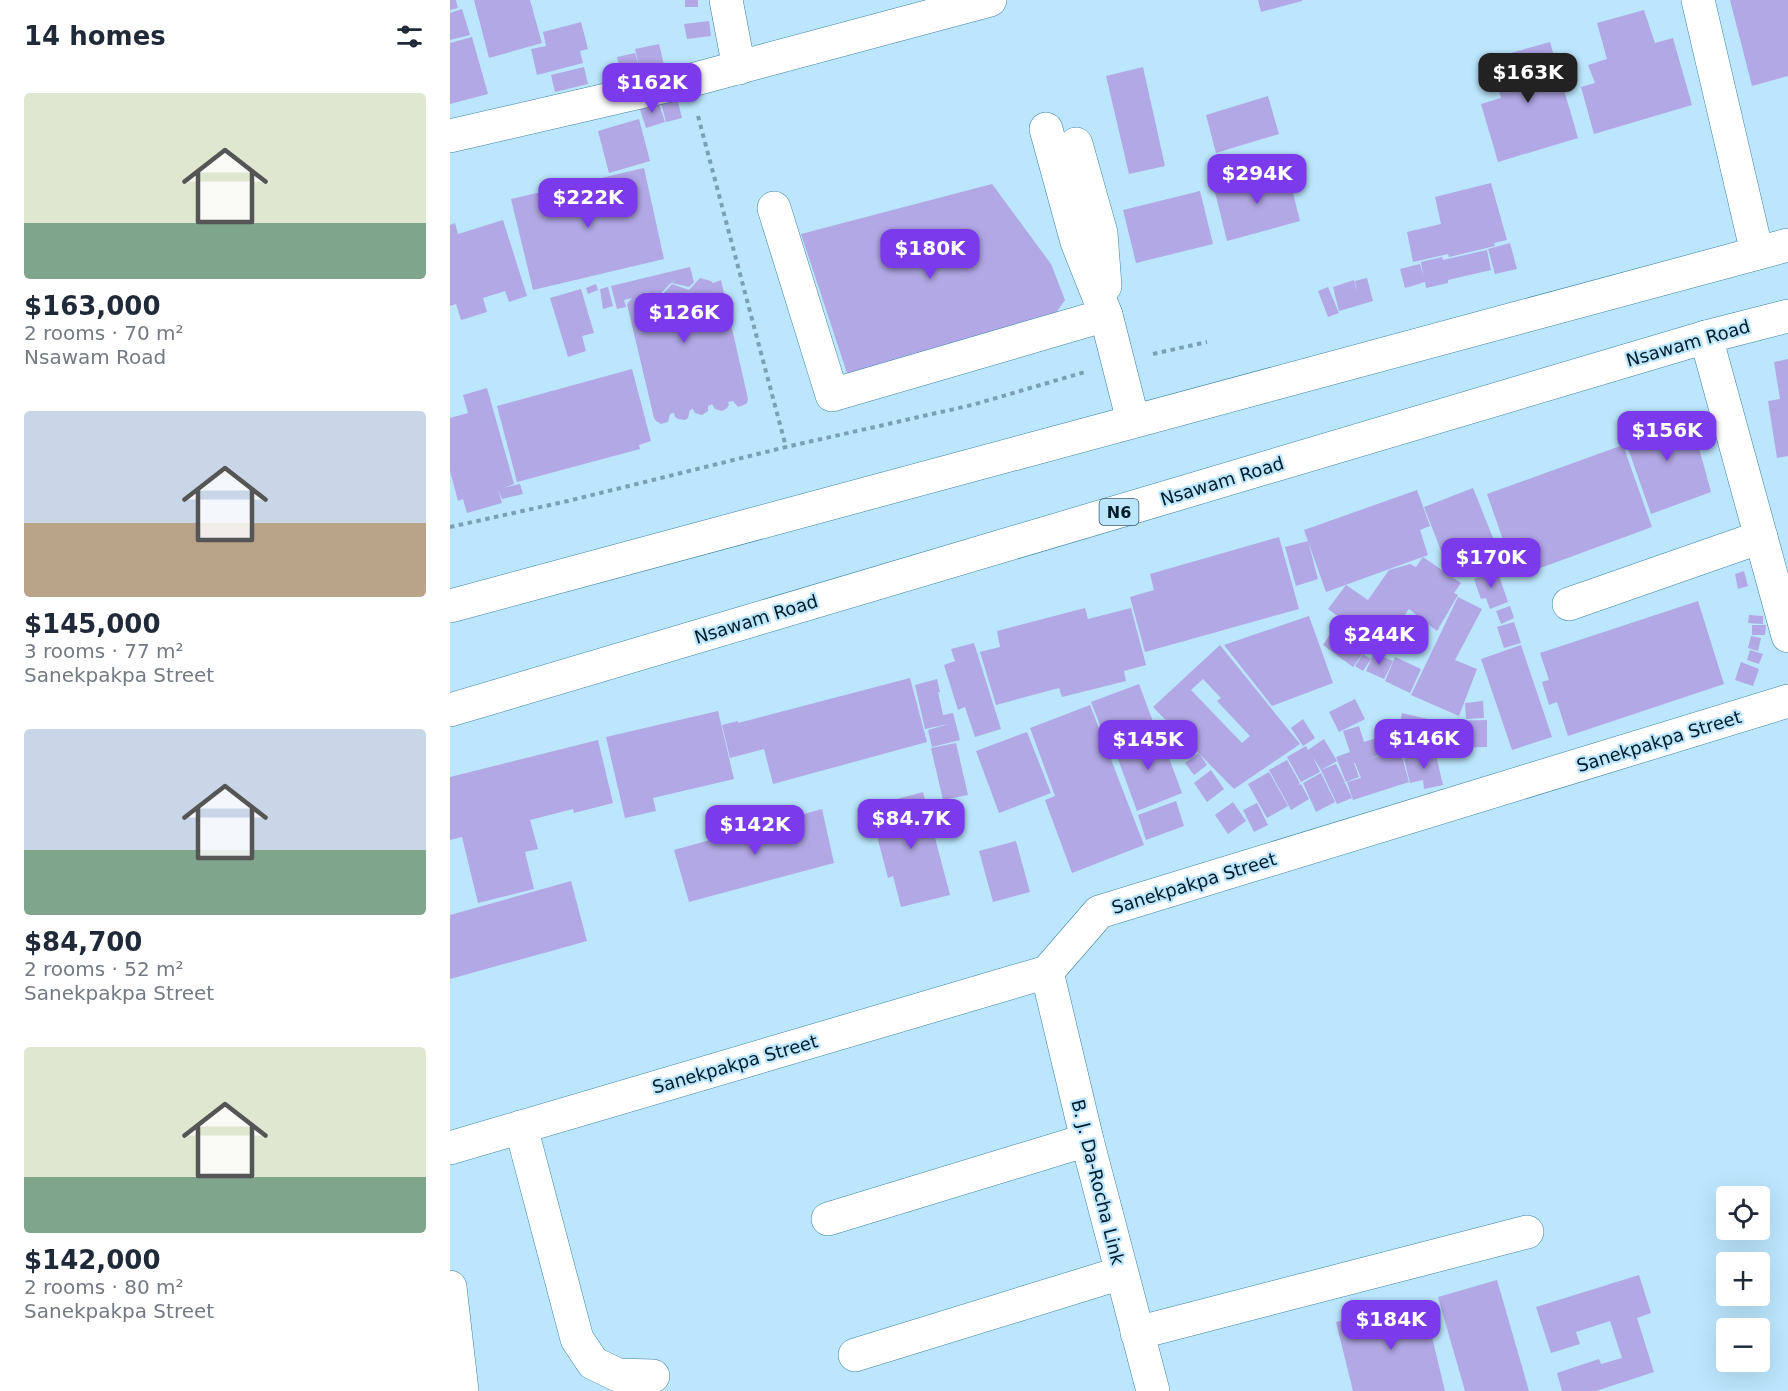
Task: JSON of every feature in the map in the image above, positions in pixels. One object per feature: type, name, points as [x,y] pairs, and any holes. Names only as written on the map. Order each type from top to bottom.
[{"type":"main road","points":[[726,0],[739,68]]},
{"type":"main road","points":[[450,136],[688,81],[990,0]]},
{"type":"main road","points":[[1698,0],[1757,253]]},
{"type":"main road","points":[[1046,129],[1077,242],[1106,315],[1133,421]]},
{"type":"main road","points":[[1076,144],[1101,233],[1106,315]]},
{"type":"main road","points":[[767,218],[824,367],[832,395],[1106,315]]},
{"type":"main road","points":[[450,606],[1788,245]]},
{"type":"main road","name":"Nsawam Road","points":[[450,710],[1706,337],[1788,316]]},
{"type":"main road","points":[[1706,337],[1788,636]]},
{"type":"main road","points":[[1569,604],[1761,537]]},
{"type":"main road","name":"Sanekpakpa Street","points":[[450,1148],[1047,972],[1099,912],[1788,701]]},
{"type":"main road","name":"B. J. Da-Rocha Link","points":[[1047,972],[1087,1140],[1153,1391]]},
{"type":"main road","points":[[521,1127],[577,1339],[593,1363],[618,1375],[652,1376]]},
{"type":"main road","points":[[828,1219],[1087,1140]]},
{"type":"main road","points":[[1137,1333],[1527,1232]]},
{"type":"main road","points":[[855,1355],[1122,1273]]},
{"type":"main road","points":[[450,1287],[462,1391]]},
{"type":"path","points":[[688,81],[786,447]]},
{"type":"path","points":[[450,527],[972,405],[1119,362],[1207,342]]},
{"type":"building","points":[[450,0],[456,0],[458,8],[450,10]]},
{"type":"building","points":[[474,0],[530,0],[542,43],[489,58]]},
{"type":"building","points":[[685,0],[698,0],[698,7],[685,7]]},
{"type":"building","points":[[1258,0],[1302,0],[1302,1],[1261,12]]},
{"type":"building","points":[[1730,0],[1788,0],[1788,76],[1752,86]]},
{"type":"building","points":[[462,9],[470,35],[450,40],[450,13]]},
{"type":"building","points":[[1644,10],[1655,43],[1673,38],[1692,105],[1594,134],[1581,87],[1595,83],[1588,65],[1607,59],[1597,23]]},
{"type":"building","points":[[709,21],[711,36],[687,39],[684,24]]},
{"type":"building","points":[[581,22],[588,49],[580,51],[583,63],[537,75],[531,49],[546,46],[543,32]]},
{"type":"building","points":[[472,37],[488,94],[450,104],[450,43]]},
{"type":"building","points":[[1550,42],[1578,138],[1498,162],[1481,104],[1501,98],[1490,59]]},
{"type":"building","points":[[659,44],[665,69],[622,78],[617,57],[635,53],[639,67],[635,49]]},
{"type":"building","points":[[584,67],[588,84],[555,92],[551,75]]},
{"type":"building","points":[[1143,67],[1165,166],[1129,174],[1106,76]]},
{"type":"building","points":[[1268,96],[1279,134],[1216,153],[1206,115]]},
{"type":"building","points":[[677,98],[682,118],[666,122],[661,103]]},
{"type":"building","points":[[658,100],[665,122],[646,128],[639,106]]},
{"type":"building","points":[[639,119],[650,161],[609,173],[598,131]]},
{"type":"building","points":[[644,168],[664,259],[533,290],[511,199]]},
{"type":"building","points":[[1287,169],[1300,221],[1227,241],[1214,188]]},
{"type":"building","points":[[1491,183],[1507,240],[1494,243],[1495,246],[1449,257],[1448,254],[1413,262],[1407,232],[1441,224],[1435,197]]},
{"type":"building","points":[[992,184],[1051,264],[1065,300],[1051,320],[986,343],[931,349],[934,358],[849,379],[801,234]]},
{"type":"building","points":[[1200,191],[1213,244],[1136,263],[1123,210]]},
{"type":"building","points":[[503,220],[527,296],[509,302],[505,291],[483,298],[487,312],[461,320],[456,304],[450,306],[450,225],[455,223],[458,234]]},
{"type":"building","points":[[1510,243],[1517,269],[1495,274],[1488,249]]},
{"type":"building","points":[[1487,250],[1491,270],[1448,280],[1448,283],[1426,288],[1425,282],[1405,288],[1400,269],[1420,264],[1423,276],[1421,262],[1442,257],[1443,260]]},
{"type":"building","points":[[690,267],[694,282],[689,287],[672,283],[676,279],[659,295],[642,291],[660,297],[672,284],[689,290],[700,278],[713,283],[721,280],[748,399],[744,405],[738,407],[733,401],[728,402],[727,408],[722,411],[715,409],[712,404],[702,415],[695,413],[693,409],[690,410],[685,420],[678,419],[674,413],[670,414],[668,422],[661,424],[654,418],[627,304],[632,298],[624,300],[626,307],[617,309],[611,286]]},
{"type":"building","points":[[1367,278],[1373,301],[1339,311],[1333,287],[1354,280],[1357,292],[1355,281]]},
{"type":"building","points":[[596,284],[598,290],[588,294],[586,288]]},
{"type":"building","points":[[608,287],[613,306],[603,309],[600,289]]},
{"type":"building","points":[[1328,287],[1339,313],[1328,317],[1318,291]]},
{"type":"building","points":[[581,289],[594,333],[582,336],[586,351],[568,357],[550,298]]},
{"type":"building","points":[[1788,359],[1788,456],[1777,458],[1768,401],[1780,399],[1774,362]]},
{"type":"building","points":[[632,369],[651,441],[639,445],[640,449],[517,482],[497,406]]},
{"type":"building","points":[[487,388],[514,484],[503,488],[520,484],[523,494],[502,499],[498,489],[502,503],[467,513],[463,499],[458,501],[450,471],[450,418],[468,413],[463,395]]},
{"type":"building","points":[[1672,412],[1695,433],[1711,492],[1651,514],[1623,434],[1636,429],[1635,424]]},
{"type":"building","points":[[1623,445],[1652,527],[1516,577],[1487,494]]},
{"type":"building","points":[[1473,488],[1504,565],[1483,573],[1447,566],[1424,507]]},
{"type":"building","points":[[1417,490],[1430,526],[1420,530],[1428,555],[1326,592],[1304,530]]},
{"type":"building","points":[[1279,537],[1299,609],[1145,652],[1130,597],[1154,590],[1150,574]]},
{"type":"building","points":[[1308,541],[1318,579],[1296,586],[1285,547]]},
{"type":"building","points":[[1423,557],[1461,583],[1454,593],[1458,595],[1437,631],[1409,609],[1400,622],[1390,615],[1353,667],[1323,645],[1336,625],[1345,632],[1350,625],[1328,609],[1346,585],[1368,600],[1389,570],[1410,564],[1416,567]]},
{"type":"building","points":[[1497,570],[1508,602],[1490,609],[1486,598],[1481,599],[1474,579]]},
{"type":"building","points":[[1744,571],[1748,586],[1738,589],[1735,574]]},
{"type":"building","points":[[1458,597],[1482,609],[1455,660],[1477,669],[1459,716],[1411,695]]},
{"type":"building","points":[[1698,601],[1724,684],[1568,736],[1557,702],[1549,705],[1542,682],[1549,680],[1540,653]]},
{"type":"building","points":[[1510,606],[1514,618],[1501,624],[1496,611]]},
{"type":"building","points":[[1085,608],[1088,619],[1131,608],[1146,665],[1124,671],[1126,681],[1062,697],[1059,688],[996,705],[980,652],[1000,647],[997,631]]},
{"type":"building","points":[[1749,615],[1763,616],[1763,624],[1748,623]]},
{"type":"building","points":[[1309,616],[1333,683],[1272,706],[1224,645]]},
{"type":"building","points":[[1514,622],[1521,643],[1504,648],[1497,627]]},
{"type":"building","points":[[1752,625],[1766,625],[1765,635],[1752,635]]},
{"type":"building","points":[[1751,636],[1761,638],[1758,651],[1748,648]]},
{"type":"building","points":[[974,643],[1001,729],[975,737],[965,707],[958,710],[944,665],[955,661],[951,649]]},
{"type":"building","points":[[1220,645],[1300,744],[1234,789],[1153,707]],"holes":[[[1203,679],[1221,698],[1217,701],[1250,736],[1242,743],[1191,690]]]},
{"type":"building","points":[[1521,645],[1552,737],[1512,750],[1481,659]]},
{"type":"building","points":[[1750,650],[1763,654],[1759,664],[1747,660]]},
{"type":"building","points":[[1374,653],[1393,661],[1384,679],[1366,671]]},
{"type":"building","points":[[1363,654],[1371,659],[1363,671],[1355,666]]},
{"type":"building","points":[[1395,657],[1421,669],[1410,693],[1385,681]]},
{"type":"building","points":[[1741,662],[1759,669],[1753,686],[1735,680]]},
{"type":"building","points":[[910,678],[927,742],[773,784],[764,749],[730,758],[722,725],[738,721],[738,723]]},
{"type":"building","points":[[937,679],[943,715],[953,713],[960,740],[932,747],[928,730],[949,724],[925,729],[915,685]]},
{"type":"building","points":[[1139,684],[1156,730],[1109,748],[1091,702]]},
{"type":"building","points":[[1355,699],[1365,719],[1339,732],[1329,712]]},
{"type":"building","points":[[1483,701],[1484,718],[1466,719],[1465,703]]},
{"type":"building","points":[[1090,705],[1144,845],[1072,873],[1045,800],[1055,796],[1030,728]]},
{"type":"building","points":[[718,711],[734,779],[653,798],[656,811],[625,818],[606,737]]},
{"type":"building","points":[[1402,713],[1432,720],[1426,746],[1397,738]]},
{"type":"building","points":[[1303,719],[1315,738],[1303,746],[1291,728]]},
{"type":"building","points":[[1487,720],[1487,747],[1446,748],[1446,721]]},
{"type":"building","points":[[1433,722],[1445,723],[1442,748],[1430,747]]},
{"type":"building","points":[[1359,726],[1364,742],[1383,736],[1388,752],[1368,759],[1400,750],[1409,782],[1353,800],[1347,782],[1361,778],[1354,763],[1359,777],[1346,782],[1336,757],[1350,752],[1343,731]]},
{"type":"building","points":[[1159,731],[1182,793],[1137,811],[1114,748]]},
{"type":"building","points":[[1027,732],[1051,793],[999,813],[976,751]]},
{"type":"building","points":[[1324,739],[1337,761],[1321,770],[1313,757],[1320,772],[1301,782],[1287,757],[1306,746],[1308,750]]},
{"type":"building","points":[[598,740],[613,803],[574,813],[573,809],[530,820],[538,849],[525,852],[534,889],[478,903],[462,837],[450,840],[450,777]]},
{"type":"building","points":[[956,743],[968,795],[943,800],[931,748]]},
{"type":"building","points":[[1435,751],[1443,785],[1424,789],[1423,780],[1410,783],[1404,759]]},
{"type":"building","points":[[1199,753],[1207,765],[1194,775],[1185,763]]},
{"type":"building","points":[[1287,760],[1300,783],[1298,785],[1301,784],[1309,799],[1291,810],[1269,770]]},
{"type":"building","points":[[1336,764],[1352,798],[1337,804],[1321,770]]},
{"type":"building","points":[[1211,770],[1224,789],[1207,802],[1194,783]]},
{"type":"building","points":[[1269,772],[1288,806],[1267,818],[1248,784]]},
{"type":"building","points":[[1321,773],[1335,802],[1316,812],[1303,783]]},
{"type":"building","points":[[923,792],[950,895],[901,907],[893,876],[888,878],[877,836],[882,835],[875,805]]},
{"type":"building","points":[[1176,801],[1184,826],[1146,840],[1138,815]]},
{"type":"building","points":[[1233,802],[1246,821],[1228,834],[1215,815]]},
{"type":"building","points":[[1257,803],[1268,825],[1254,832],[1243,810]]},
{"type":"building","points":[[822,809],[834,863],[689,902],[674,850]]},
{"type":"building","points":[[1016,841],[1030,892],[993,902],[979,851]]},
{"type":"building","points":[[571,881],[587,941],[450,979],[450,915]]},
{"type":"building","points":[[1639,1275],[1651,1313],[1637,1318],[1654,1372],[1596,1391],[1562,1391],[1557,1373],[1599,1359],[1601,1364],[1622,1358],[1610,1321],[1576,1332],[1580,1344],[1551,1353],[1536,1307]]},
{"type":"building","points":[[1497,1280],[1529,1391],[1465,1391],[1438,1297]]},
{"type":"building","points":[[1423,1300],[1445,1391],[1353,1391],[1336,1322]]}]
